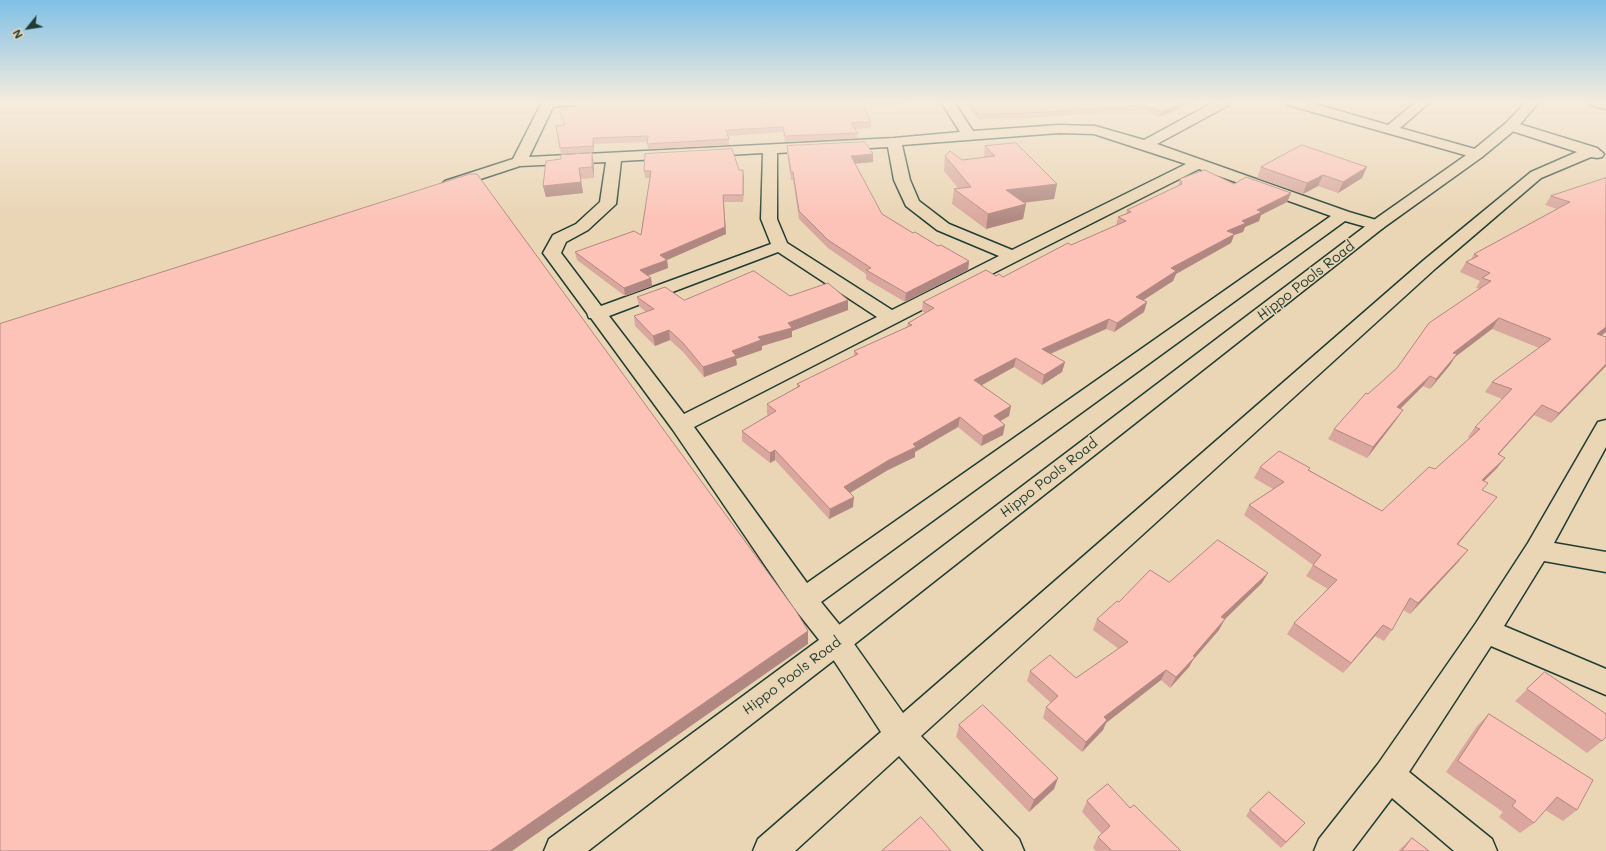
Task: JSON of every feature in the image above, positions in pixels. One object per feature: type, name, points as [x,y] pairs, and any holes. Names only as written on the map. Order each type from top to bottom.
[{"type":"street","points":[[519,162],[529,142]]},
{"type":"street","points":[[894,142],[902,180],[912,203],[943,227],[1013,256]]},
{"type":"street","points":[[436,189],[519,162],[897,142]]},
{"type":"street","points":[[1138,142],[1342,215],[1377,225]]},
{"type":"street","points":[[1146,144],[1150,142]]},
{"type":"street","points":[[1435,142],[1477,154]]},
{"type":"street","name":"Hippo Pools Road","points":[[561,851],[837,642],[1377,225],[1492,142]]},
{"type":"street","points":[[1560,142],[1599,154]]},
{"type":"street","points":[[770,149],[769,218],[780,246],[891,318]]},
{"type":"street","points":[[770,851],[1430,264],[1536,175],[1599,154]]},
{"type":"street","points":[[614,158],[608,204],[582,227],[559,239],[552,253],[596,314],[681,425],[804,600],[837,642],[900,735],[1007,851]]},
{"type":"street","points":[[681,425],[1013,256],[1198,164]]},
{"type":"street","points":[[804,600],[1342,215]]},
{"type":"street","points":[[596,314],[780,246]]},
{"type":"street","points":[[1331,851],[1389,775],[1486,631],[1537,550],[1604,433]]},
{"type":"street","points":[[1537,550],[1606,562]]},
{"type":"street","points":[[1486,631],[1606,682]]},
{"type":"street","points":[[1389,775],[1480,851]]},
{"type":"building","points":[[559,142],[593,142],[593,146],[560,148]]},
{"type":"building","points":[[647,142],[685,142],[647,144]]},
{"type":"building","points":[[865,142],[873,154],[851,156],[882,214],[913,233],[915,232],[938,246],[941,245],[969,261],[906,293],[866,270],[871,268],[828,240],[799,211],[787,146]]},
{"type":"building","points":[[1016,143],[1057,184],[1006,190],[1026,204],[988,214],[954,189],[971,187],[945,156],[950,151],[962,160],[995,156],[985,146]]},
{"type":"building","points":[[1302,145],[1367,167],[1343,182],[1323,175],[1307,183],[1261,167]]},
{"type":"building","points":[[732,149],[739,170],[743,170],[743,195],[723,195],[725,227],[660,255],[667,260],[640,270],[651,278],[624,288],[575,252],[634,231],[641,235],[651,171],[644,171],[645,154]]},
{"type":"building","points":[[592,153],[592,167],[579,168],[581,182],[543,186],[546,161],[561,159],[561,155]]},
{"type":"building","points":[[1205,170],[1234,184],[1246,177],[1291,193],[1257,210],[1262,212],[1242,221],[1246,223],[1227,231],[1235,234],[1171,268],[1176,271],[1136,297],[1147,302],[1117,323],[1109,319],[1042,349],[1065,362],[1044,375],[1016,358],[974,380],[1011,406],[994,416],[1005,425],[983,436],[960,417],[913,444],[916,447],[889,460],[844,487],[854,497],[830,509],[775,450],[770,453],[742,431],[776,411],[767,404],[800,386],[797,384],[858,354],[854,351],[912,325],[908,323],[934,308],[923,302],[986,270],[996,276],[999,274],[1003,277],[1068,243],[1071,245],[1126,221],[1118,217],[1131,212],[1127,210],[1182,184],[1180,179]]},
{"type":"building","points":[[470,174],[477,174],[796,611],[808,631],[490,851],[0,851],[0,324]]},
{"type":"building","points":[[1606,178],[1606,327],[1597,334],[1606,337],[1606,364],[1559,413],[1542,405],[1498,454],[1505,458],[1482,480],[1488,483],[1482,490],[1497,497],[1457,544],[1468,550],[1418,603],[1410,598],[1392,630],[1383,625],[1351,663],[1294,623],[1337,580],[1313,565],[1321,555],[1249,505],[1284,482],[1260,467],[1279,451],[1310,468],[1308,470],[1382,511],[1429,467],[1435,469],[1480,429],[1475,427],[1512,389],[1492,382],[1551,339],[1499,318],[1453,353],[1457,354],[1436,379],[1430,376],[1397,407],[1403,410],[1373,447],[1334,429],[1366,393],[1368,394],[1397,368],[1429,323],[1491,281],[1482,278],[1490,273],[1466,262],[1478,256],[1474,254],[1570,202],[1551,196]]},
{"type":"building","points":[[754,271],[790,296],[828,283],[848,300],[788,323],[792,328],[758,337],[761,340],[732,351],[736,356],[703,367],[683,343],[669,330],[653,336],[634,316],[654,309],[637,297],[665,287],[684,300]]},
{"type":"building","points":[[1218,540],[1268,573],[1221,617],[1225,619],[1193,656],[1195,657],[1176,677],[1166,670],[1104,717],[1107,720],[1086,742],[1046,707],[1058,696],[1030,671],[1050,655],[1076,678],[1128,642],[1097,619],[1117,601],[1119,602],[1150,570],[1169,582]]},
{"type":"building","points":[[1545,672],[1606,714],[1606,737],[1602,741],[1527,689]]},
{"type":"building","points":[[983,705],[1058,778],[1034,800],[959,725]]},
{"type":"building","points":[[1489,714],[1593,780],[1577,810],[1557,797],[1534,823],[1512,806],[1516,801],[1458,761]]},
{"type":"building","points":[[1108,784],[1130,808],[1134,805],[1181,851],[1112,851],[1098,837],[1110,826],[1087,801]]},
{"type":"building","points":[[1269,792],[1305,823],[1286,842],[1250,810]]},
{"type":"building","points":[[921,817],[951,851],[882,851]]},
{"type":"building","points":[[1412,838],[1429,851],[1402,851]]}]
